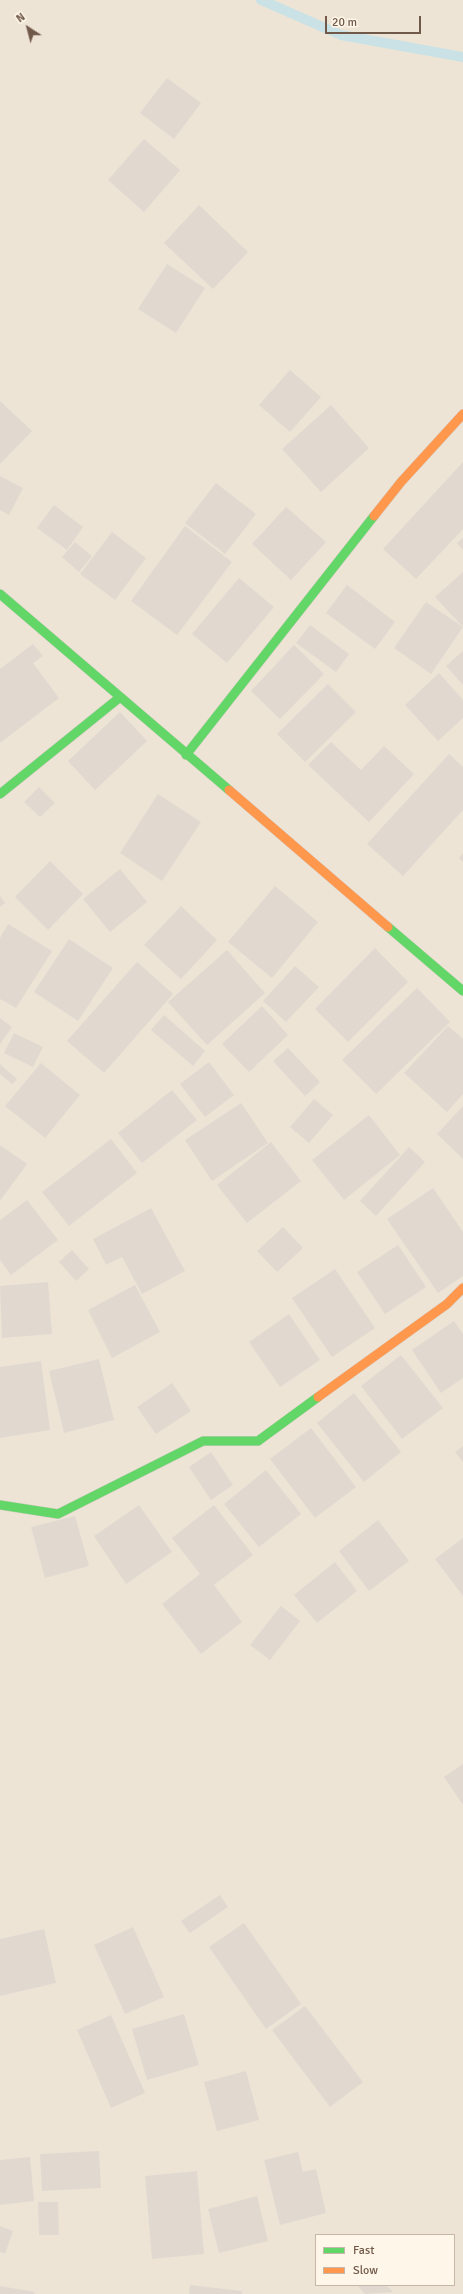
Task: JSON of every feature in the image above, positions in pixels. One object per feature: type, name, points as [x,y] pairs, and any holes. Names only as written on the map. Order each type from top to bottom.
[{"type":"street","points":[[186,755],[401,482],[463,414]]},
{"type":"street","points":[[0,594],[119,698],[463,991]]},
{"type":"street","points":[[0,794],[119,698]]},
{"type":"street","points":[[0,1506],[58,1514],[202,1440],[258,1441],[447,1304],[463,1288]]},
{"type":"shaded area","points":[[0,0],[463,0],[463,2294],[0,2294]]},
{"type":"building","points":[[167,78],[201,103],[174,139],[140,113]]},
{"type":"building","points":[[144,139],[180,170],[144,212],[108,180]]},
{"type":"building","points":[[199,205],[248,252],[213,289],[164,243]]},
{"type":"building","points":[[167,264],[205,288],[176,333],[138,309]]},
{"type":"building","points":[[290,370],[321,397],[290,432],[259,405]]},
{"type":"building","points":[[0,401],[32,431],[0,464]]},
{"type":"building","points":[[331,405],[369,448],[321,492],[282,449]]},
{"type":"building","points":[[463,462],[463,529],[416,579],[383,549]]},
{"type":"building","points":[[0,476],[23,488],[9,515],[0,510]]},
{"type":"building","points":[[216,483],[256,514],[225,554],[185,523]]},
{"type":"building","points":[[54,505],[83,527],[67,550],[37,528]]},
{"type":"building","points":[[286,507],[326,542],[291,580],[252,544]]},
{"type":"building","points":[[185,526],[232,562],[177,635],[131,601]]},
{"type":"building","points":[[112,532],[146,558],[115,600],[80,574]]},
{"type":"building","points":[[463,538],[463,550],[457,543]]},
{"type":"building","points":[[75,542],[92,556],[79,572],[62,557]]},
{"type":"building","points":[[463,572],[463,625],[462,626],[435,597]]},
{"type":"building","points":[[239,578],[274,607],[227,663],[192,634]]},
{"type":"building","points":[[347,585],[395,622],[375,649],[326,613]]},
{"type":"building","points":[[426,602],[463,627],[431,674],[394,648]]},
{"type":"building","points":[[310,625],[349,654],[336,672],[296,643]]},
{"type":"building","points":[[33,644],[43,656],[33,663],[59,698],[0,743],[0,669]]},
{"type":"building","points":[[294,645],[324,674],[280,719],[251,691]]},
{"type":"building","points":[[463,651],[463,685],[446,666]]},
{"type":"building","points":[[439,673],[463,700],[463,718],[438,741],[405,705]]},
{"type":"building","points":[[328,684],[356,712],[305,762],[277,734]]},
{"type":"building","points":[[120,712],[147,741],[95,790],[68,761]]},
{"type":"building","points":[[331,742],[361,770],[384,746],[414,774],[369,822],[308,765]]},
{"type":"building","points":[[449,754],[463,767],[463,810],[403,876],[367,844]]},
{"type":"building","points":[[39,787],[55,803],[40,817],[24,802]]},
{"type":"building","points":[[158,794],[201,822],[162,881],[120,853]]},
{"type":"building","points":[[463,853],[463,862],[459,858]]},
{"type":"building","points":[[50,861],[83,894],[48,930],[15,897]]},
{"type":"building","points":[[120,869],[147,902],[110,932],[83,899]]},
{"type":"building","points":[[275,886],[318,922],[272,978],[228,942]]},
{"type":"building","points":[[0,896],[5,903],[0,907]]},
{"type":"building","points":[[181,906],[217,940],[181,979],[144,945]]},
{"type":"building","points":[[8,924],[52,951],[16,1008],[0,999],[0,938]]},
{"type":"building","points":[[69,939],[113,968],[78,1021],[34,992]]},
{"type":"building","points":[[375,948],[408,982],[348,1042],[315,1009]]},
{"type":"building","points":[[227,950],[265,993],[207,1045],[168,1002]]},
{"type":"building","points":[[137,962],[173,994],[104,1073],[67,1041]]},
{"type":"building","points":[[295,966],[319,987],[286,1022],[263,1001]]},
{"type":"building","points":[[417,988],[450,1022],[376,1094],[342,1060]]},
{"type":"building","points":[[262,1006],[288,1035],[249,1072],[222,1044]]},
{"type":"building","points":[[164,1015],[205,1051],[193,1066],[151,1030]]},
{"type":"building","points":[[0,1018],[12,1027],[0,1044]]},
{"type":"building","points":[[448,1026],[463,1039],[463,1094],[447,1112],[404,1073]]},
{"type":"building","points":[[14,1033],[43,1047],[33,1067],[4,1053]]},
{"type":"building","points":[[288,1048],[320,1082],[305,1096],[273,1061]]},
{"type":"building","points":[[209,1062],[234,1095],[205,1117],[180,1084]]},
{"type":"building","points":[[41,1063],[80,1095],[45,1138],[5,1106]]},
{"type":"building","points":[[0,1064],[17,1079],[12,1084],[0,1074]]},
{"type":"building","points":[[172,1090],[197,1120],[142,1163],[118,1133]]},
{"type":"building","points":[[314,1099],[333,1115],[309,1143],[290,1127]]},
{"type":"building","points":[[241,1103],[268,1143],[212,1181],[185,1140]]},
{"type":"building","points":[[463,1106],[463,1159],[437,1134]]},
{"type":"building","points":[[369,1115],[400,1155],[344,1200],[312,1160]]},
{"type":"building","points":[[111,1139],[137,1173],[69,1226],[42,1192]]},
{"type":"building","points":[[271,1142],[301,1181],[247,1223],[217,1185]]},
{"type":"building","points":[[0,1145],[27,1164],[0,1201]]},
{"type":"building","points":[[409,1147],[425,1162],[376,1216],[360,1201]]},
{"type":"building","points":[[433,1188],[463,1232],[463,1276],[438,1293],[387,1219]]},
{"type":"building","points":[[27,1200],[58,1240],[11,1275],[0,1260],[0,1220]]},
{"type":"building","points":[[151,1208],[185,1271],[142,1294],[122,1257],[106,1265],[93,1239]]},
{"type":"building","points":[[283,1227],[303,1248],[277,1272],[257,1251]]},
{"type":"building","points":[[398,1245],[426,1287],[385,1314],[357,1272]]},
{"type":"building","points":[[72,1250],[89,1269],[76,1281],[59,1262]]},
{"type":"building","points":[[335,1269],[375,1328],[332,1357],[292,1298]]},
{"type":"building","points":[[48,1282],[52,1334],[2,1338],[0,1286]]},
{"type":"building","points":[[135,1285],[160,1332],[112,1358],[88,1310]]},
{"type":"building","points":[[289,1314],[320,1360],[280,1387],[249,1342]]},
{"type":"building","points":[[454,1321],[463,1334],[463,1378],[441,1393],[412,1350]]},
{"type":"building","points":[[401,1355],[443,1408],[402,1439],[361,1386]]},
{"type":"building","points":[[99,1359],[114,1420],[64,1433],[49,1371]]},
{"type":"building","points":[[41,1361],[50,1430],[0,1438],[0,1367]]},
{"type":"building","points":[[172,1383],[191,1411],[156,1434],[137,1407]]},
{"type":"building","points":[[354,1393],[401,1452],[364,1482],[317,1423]]},
{"type":"building","points":[[311,1428],[356,1487],[315,1518],[270,1459]]},
{"type":"building","points":[[463,1446],[463,1462],[455,1452]]},
{"type":"building","points":[[211,1452],[233,1485],[211,1500],[189,1467]]},
{"type":"building","points":[[266,1470],[301,1514],[259,1547],[224,1504]]},
{"type":"building","points":[[139,1505],[172,1552],[126,1584],[94,1536]]},
{"type":"building","points":[[214,1505],[253,1555],[214,1585],[242,1622],[201,1654],[162,1604],[200,1574],[172,1538]]},
{"type":"building","points":[[75,1516],[89,1566],[45,1578],[31,1527]]},
{"type":"building","points":[[378,1520],[409,1561],[369,1591],[339,1551]]},
{"type":"building","points":[[463,1538],[463,1596],[435,1559]]},
{"type":"building","points":[[335,1562],[357,1591],[317,1623],[294,1595]]},
{"type":"building","points":[[281,1606],[300,1621],[270,1660],[250,1645]]},
{"type":"building","points":[[463,1764],[463,1805],[444,1777]]},
{"type":"building","points":[[220,1895],[228,1907],[190,1933],[181,1921]]},
{"type":"building","points":[[244,1923],[301,2004],[266,2029],[209,1947]]},
{"type":"building","points":[[133,1927],[164,1997],[125,2014],[94,1945]]},
{"type":"building","points":[[44,1929],[56,1983],[0,1996],[0,1939]]},
{"type":"building","points":[[305,2006],[363,2082],[330,2107],[272,2030]]},
{"type":"building","points":[[184,2014],[199,2065],[147,2080],[132,2029]]},
{"type":"building","points":[[111,2015],[145,2093],[111,2108],[77,2030]]},
{"type":"building","points":[[246,2071],[259,2120],[217,2131],[204,2082]]},
{"type":"building","points":[[99,2151],[101,2188],[42,2191],[40,2154]]},
{"type":"building","points":[[298,2152],[303,2172],[316,2169],[326,2213],[280,2225],[264,2160]]},
{"type":"building","points":[[30,2157],[34,2201],[0,2205],[0,2160]]},
{"type":"building","points":[[197,2171],[204,2254],[152,2259],[145,2176]]},
{"type":"building","points":[[257,2196],[268,2241],[219,2253],[208,2209]]},
{"type":"building","points":[[38,2202],[58,2202],[59,2235],[39,2235]]},
{"type":"building","points":[[0,2226],[13,2231],[5,2254],[0,2252]]},
{"type":"building","points":[[190,2285],[242,2291],[242,2294],[189,2294]]},
{"type":"building","points":[[0,2286],[35,2292],[34,2294],[0,2294]]},
{"type":"building","points":[[358,2286],[387,2286],[393,2292],[365,2294]]},
{"type":"waterway","points":[[261,0],[341,35],[463,57]]},
{"type":"traffic: fast","points":[[186,755],[374,516]]},
{"type":"traffic: fast","points":[[0,594],[229,790]]},
{"type":"traffic: fast","points":[[0,794],[119,698]]},
{"type":"traffic: fast","points":[[388,927],[463,991]]},
{"type":"traffic: fast","points":[[0,1505],[58,1514],[203,1441],[258,1441],[318,1397]]},
{"type":"traffic: slow","points":[[374,516],[401,482],[463,414]]},
{"type":"traffic: slow","points":[[229,790],[388,927]]},
{"type":"traffic: slow","points":[[318,1397],[447,1304],[463,1288]]}]
